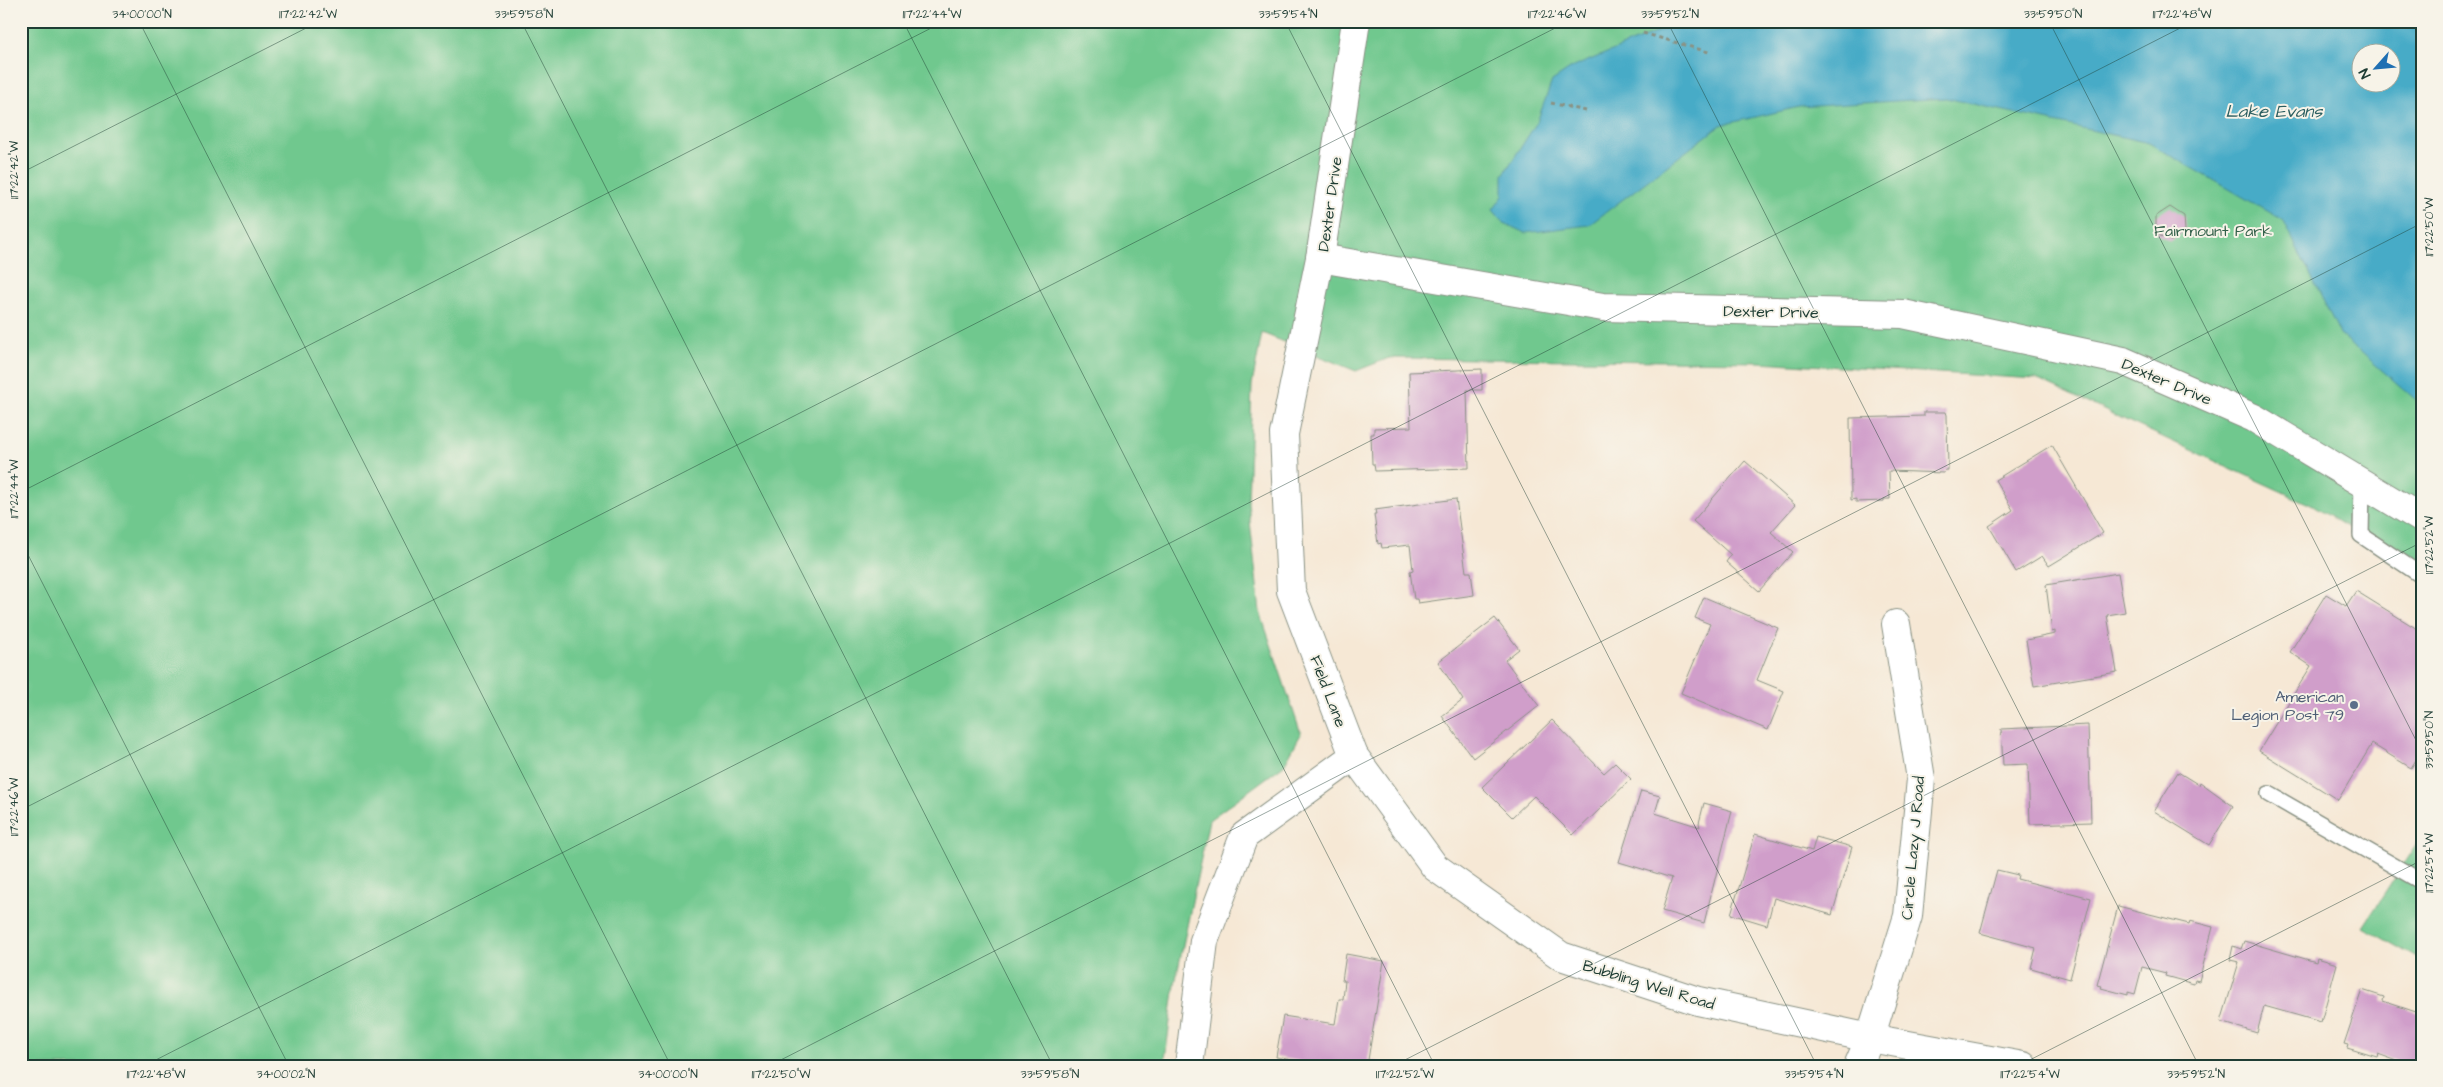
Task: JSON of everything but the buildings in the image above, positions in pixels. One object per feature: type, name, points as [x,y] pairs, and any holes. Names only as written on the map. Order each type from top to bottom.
[{"type":"street","name":"Dexter Drive","points":[[1356,21],[1320,258],[1603,307],[1903,314],[2085,352],[2123,361],[2254,418],[2422,519]]},
{"type":"street","name":"Field Lane","points":[[1320,258],[1284,434],[1291,591],[1354,756]]},
{"type":"street","name":"Circle Lazy J Road","points":[[1858,1066],[1870,1038],[1908,916],[1921,779],[1896,624]]},
{"type":"street","name":"Bubbling Well Road","points":[[1354,756],[1435,867],[1561,956],[1698,1001],[1870,1038],[2024,1066]]},
{"type":"street","points":[[1189,1066],[1204,941],[1244,836],[1354,756]]},
{"type":"lane","points":[[2362,483],[2361,535],[2422,576]]},
{"type":"lane","points":[[2269,794],[2422,882]]},
{"type":"path","points":[[1643,33],[1712,54]]},
{"type":"path","points":[[1551,103],[1586,111]]},
{"type":"green space","name":"Fairmount Park","points":[[21,21],[2422,21],[2422,572],[2311,505],[2036,379],[1759,362],[1389,358],[1356,371],[1262,333],[1252,385],[1248,503],[1260,612],[1301,734],[1284,765],[1209,820],[1175,984],[1164,1066],[21,1066]]},
{"type":"green space","points":[[2422,836],[2422,961],[2363,927]]},
{"type":"water","name":"Lake Evans","points":[[1684,21],[2422,21],[2422,405],[2340,334],[2283,220],[2149,143],[1946,98],[1799,107],[1721,125],[1589,225],[1525,233],[1504,223],[1493,210],[1503,196],[1503,175],[1537,122],[1552,81],[1573,67]]},
{"type":"place","name":"American Legion Post 79","points":[[2354,705]]}]
